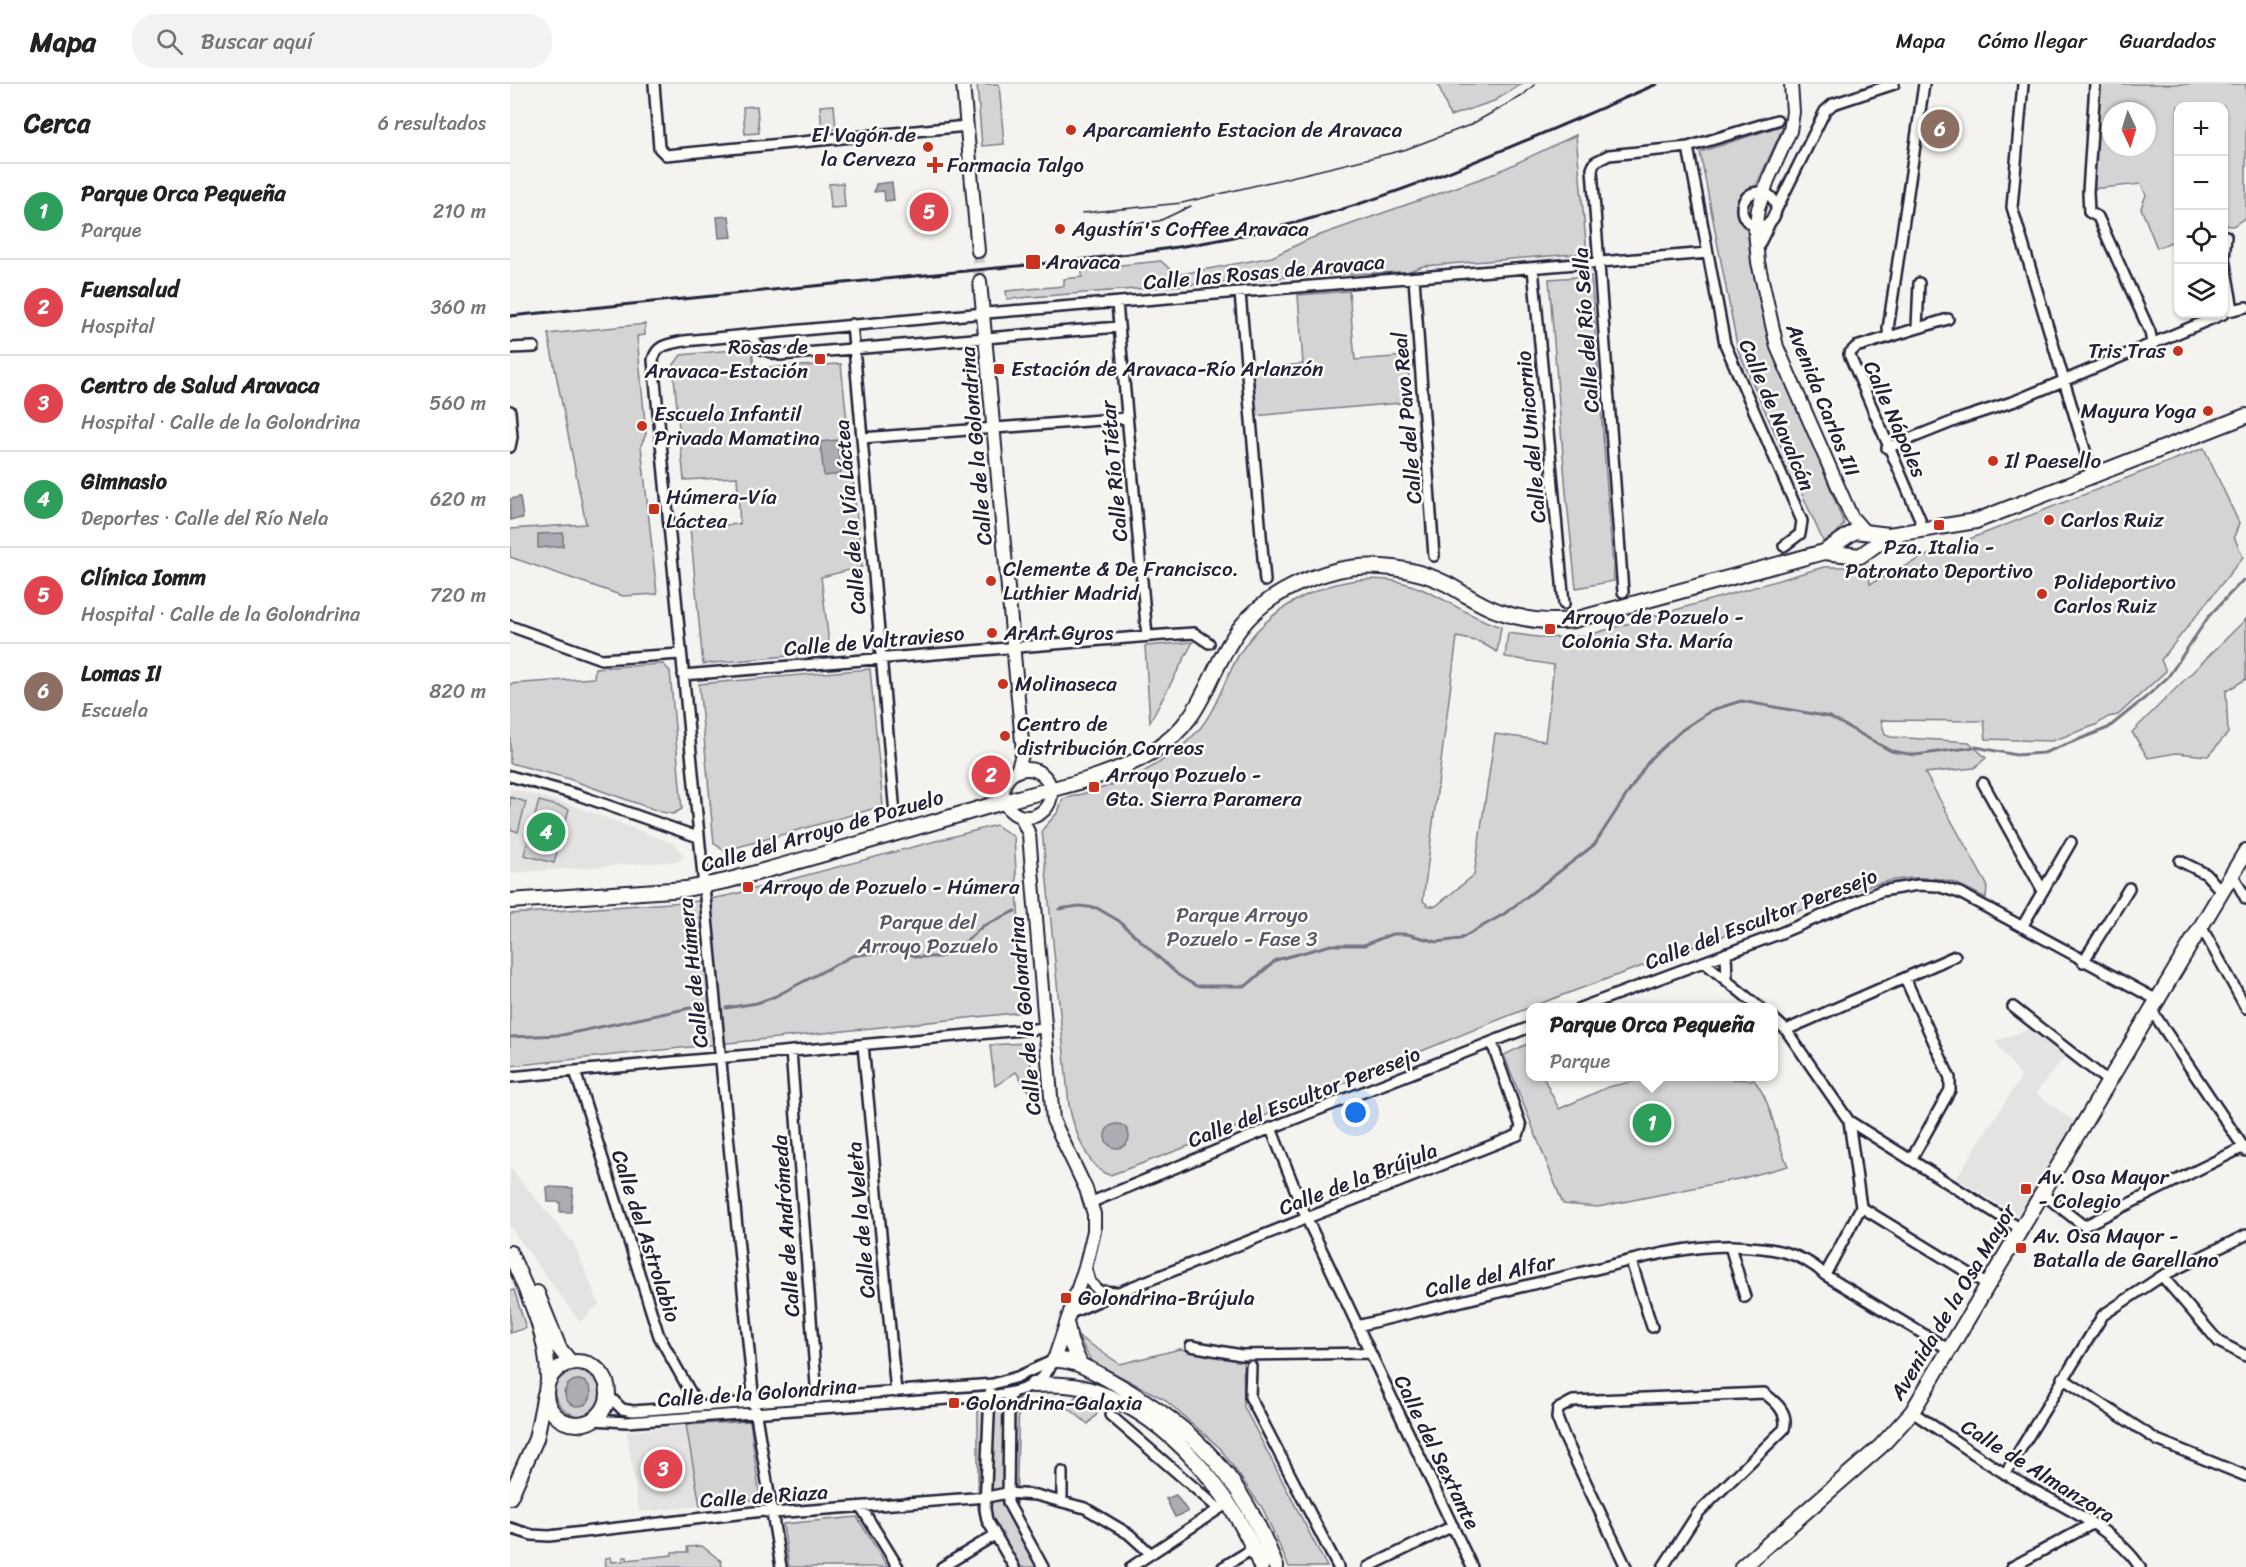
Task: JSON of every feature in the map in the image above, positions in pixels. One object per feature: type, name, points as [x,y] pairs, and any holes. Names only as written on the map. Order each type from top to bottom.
[{"type":"main road","points":[[1843,543],[1869,536],[1889,535],[1920,525],[1976,521],[2246,416]]},
{"type":"main road","points":[[1843,543],[1860,556],[1869,536]]},
{"type":"main road","name":"Calle del Arroyo de Pozuelo","points":[[510,902],[703,886],[1004,802],[1128,764],[1167,741],[1198,707],[1229,646],[1252,615],[1289,588],[1340,570],[1377,567],[1414,572],[1447,584],[1496,611],[1530,620],[1555,622],[1593,616],[1824,552],[1843,543]]},
{"type":"main road","name":"Avenida de la Osa Mayor","points":[[1742,1567],[1881,1446],[1912,1412],[2156,1006],[2246,851]]},
{"type":"main road","points":[[510,1253],[531,1280],[559,1348],[571,1363]]},
{"type":"main road","points":[[510,1253],[533,1303],[548,1362],[546,1399],[554,1415],[570,1424]]},
{"type":"main road","points":[[1069,1320],[1070,1341],[1080,1364]]},
{"type":"main road","points":[[1051,1361],[1080,1364],[1153,1405],[1183,1428],[1211,1455],[1244,1497],[1261,1527],[1276,1567]]},
{"type":"main road","points":[[510,1497],[536,1439],[547,1386],[557,1370],[571,1363],[591,1366],[599,1371],[604,1378],[608,1395],[603,1409],[593,1420],[551,1425],[536,1439]]},
{"type":"main road","points":[[1042,1382],[1095,1391],[1152,1424],[1202,1467],[1224,1506],[1254,1548],[1261,1567]]},
{"type":"street","points":[[654,84],[659,148],[666,155],[967,126]]},
{"type":"street","points":[[963,84],[978,251]]},
{"type":"street","name":"Avenida Carlos III","points":[[1791,84],[1793,112],[1790,130],[1763,192],[1755,225],[1757,249],[1777,347],[1851,516],[1869,536]]},
{"type":"street","points":[[1757,249],[1774,218],[1820,118],[1833,104],[1894,84]]},
{"type":"street","points":[[1889,336],[1888,329],[1924,84]]},
{"type":"street","points":[[2023,84],[2012,207],[2093,477]]},
{"type":"street","points":[[2095,84],[2088,192],[2089,212],[2098,217],[2150,332],[2152,343]]},
{"type":"street","points":[[1688,147],[1777,120]]},
{"type":"street","name":"Calle de Navalcán","points":[[1688,147],[1729,356],[1802,521],[1800,534],[1784,546]]},
{"type":"street","name":"Calle del Río Sella","points":[[1623,592],[1592,169],[1594,162],[1609,155],[1688,147]]},
{"type":"street","points":[[1755,225],[1767,224],[1774,218],[1774,203],[1763,192]]},
{"type":"street","name":"Calle las Rosas de Aravaca","points":[[653,360],[657,350],[666,344],[852,324],[1708,253]]},
{"type":"street","name":"Calle del Unicornio","points":[[1533,268],[1564,604]]},
{"type":"street","name":"Calle del Pavo Real","points":[[1414,278],[1433,504],[1434,556]]},
{"type":"street","name":"Calle de la Golondrina","points":[[980,280],[1023,752],[1032,770],[1044,777],[1051,788],[1048,805],[1037,816],[1029,834]]},
{"type":"street","points":[[1917,328],[1919,283]]},
{"type":"street","points":[[1240,292],[1264,581]]},
{"type":"street","name":"Calle Río Tiétar","points":[[1117,303],[1147,636]]},
{"type":"street","points":[[2228,312],[2246,307]]},
{"type":"street","points":[[1887,448],[1957,420],[2016,401],[2212,318]]},
{"type":"street","name":"Calle Nápoles","points":[[1920,525],[1849,354],[1856,347],[1948,319]]},
{"type":"street","name":"Calle de la Vía Láctea","points":[[852,324],[895,813]]},
{"type":"street","points":[[752,335],[761,349],[780,355],[1119,327]]},
{"type":"street","points":[[510,348],[534,347]]},
{"type":"street","name":"Calle de Húmera","points":[[653,360],[754,1408],[781,1567]]},
{"type":"street","points":[[510,411],[512,437],[510,447]]},
{"type":"street","points":[[862,438],[1127,418]]},
{"type":"street","points":[[1843,543],[1851,516]]},
{"type":"street","points":[[510,626],[601,659],[681,654]]},
{"type":"street","name":"Calle de Valtravieso","points":[[683,675],[1194,633],[1209,643]]},
{"type":"street","name":"Calle de la Golondrina","points":[[1004,802],[1005,783],[1017,771],[1023,752]]},
{"type":"street","points":[[1017,771],[1032,770]]},
{"type":"street","points":[[510,776],[578,795],[698,837]]},
{"type":"street","points":[[1983,783],[2043,891]]},
{"type":"street","points":[[1004,802],[1011,811],[1021,817],[1037,816]]},
{"type":"street","name":"Calle de la Golondrina","points":[[608,1395],[622,1409],[698,1406],[754,1408],[990,1396],[1012,1393],[1042,1382],[1069,1320],[1086,1264],[1095,1220],[1092,1202],[1053,1120],[1029,834],[1021,817]]},
{"type":"street","points":[[2022,927],[2071,842]]},
{"type":"street","points":[[2180,861],[2206,874],[2223,892]]},
{"type":"street","points":[[2233,875],[2246,899]]},
{"type":"street","name":"Calle del Escultor Peresejo","points":[[1593,1003],[1897,886],[1918,885],[1950,890],[2022,927],[2156,1006]]},
{"type":"street","points":[[2083,962],[2129,888]]},
{"type":"street","points":[[2202,928],[2246,1008]]},
{"type":"street","points":[[1726,953],[1727,979]]},
{"type":"street","points":[[1786,1030],[1955,956]]},
{"type":"street","points":[[1704,962],[1754,1003]]},
{"type":"street","points":[[1905,978],[1950,1078],[1950,1090],[1912,1158]]},
{"type":"street","points":[[2043,1194],[2084,1226],[2245,1149],[2156,1006]]},
{"type":"street","points":[[2013,1007],[2109,1082]]},
{"type":"street","points":[[1778,1023],[1786,1030],[1849,1121],[1912,1158],[2021,1230]]},
{"type":"street","points":[[510,1077],[1045,1028]]},
{"type":"street","name":"Calle del Escultor Peresejo","points":[[1092,1202],[1271,1128],[1526,1029]]},
{"type":"street","name":"Calle de la Brújula","points":[[1069,1320],[1119,1292],[1518,1135],[1521,1126],[1492,1043]]},
{"type":"street","name":"Calle de la Veleta","points":[[863,1045],[896,1392]]},
{"type":"street","name":"Calle de Andrómeda","points":[[790,1051],[817,1398]]},
{"type":"street","name":"Calle del Astrolabio","points":[[575,1071],[659,1336],[698,1406]]},
{"type":"street","points":[[1825,1275],[1861,1207],[1849,1121]]},
{"type":"street","name":"Calle del Sextante","points":[[1271,1128],[1306,1217],[1472,1567]]},
{"type":"street","points":[[1861,1207],[1988,1285]]},
{"type":"street","points":[[2005,1474],[2062,1378],[2103,1315],[2162,1276],[2246,1235]]},
{"type":"street","points":[[1730,1246],[1745,1297]]},
{"type":"street","name":"Calle del Alfar","points":[[1357,1326],[1631,1261],[1730,1246],[1780,1250],[1798,1256],[1816,1265],[1825,1275],[1950,1350]]},
{"type":"street","points":[[1631,1261],[1652,1327]]},
{"type":"street","points":[[1086,1264],[1090,1282],[1099,1291],[1119,1292]]},
{"type":"street","points":[[2162,1276],[2219,1342],[2246,1356]]},
{"type":"street","points":[[1191,1346],[1241,1355],[1370,1353]]},
{"type":"street","name":"Calle de la Golondrina","points":[[593,1420],[627,1422],[754,1408],[817,1398],[993,1384],[1017,1377],[1051,1361]]},
{"type":"street","points":[[1251,1366],[1250,1397],[1338,1567]]},
{"type":"street","points":[[2062,1378],[2157,1440],[2246,1476]]},
{"type":"street","points":[[993,1384],[990,1396],[986,1516],[1014,1567]]},
{"type":"street","points":[[1012,1393],[1009,1399],[1008,1503],[1043,1567]]},
{"type":"street","points":[[1626,1567],[1564,1436],[1557,1418],[1558,1409],[1574,1401],[1764,1393],[1783,1411],[1784,1430],[1698,1513],[1663,1567]]},
{"type":"street","name":"Calle de Almanzora","points":[[1912,1412],[2005,1474],[2092,1524],[2116,1543],[2140,1567]]},
{"type":"street","points":[[1110,1414],[1224,1506],[1131,1567]]},
{"type":"street","points":[[1062,1472],[1062,1500]]},
{"type":"street","name":"Calle de Riaza","points":[[510,1528],[526,1534],[549,1536],[764,1511],[773,1514],[987,1497],[1007,1493],[1062,1500],[1085,1508],[1113,1524],[1151,1554]]},
{"type":"street","points":[[861,1507],[898,1567]]},
{"type":"street","points":[[2012,1567],[2092,1524]]},
{"type":"street","points":[[1368,1567],[1453,1526]]},
{"type":"street","points":[[942,1567],[995,1535]]},
{"type":"street","points":[[1223,1567],[1254,1548]]},
{"type":"shaded area","points":[[892,182],[894,200],[885,201],[884,191],[874,192],[876,184]]},
{"type":"shaded area","points":[[729,216],[732,237],[719,238],[717,217]]},
{"type":"shaded area","points":[[837,440],[841,474],[824,476],[820,442]]},
{"type":"shaded area","points":[[520,497],[523,518],[510,520],[510,499]]},
{"type":"shaded area","points":[[563,533],[563,546],[538,548],[538,534]]},
{"type":"shaded area","points":[[510,788],[578,807],[674,844],[684,855],[679,861],[510,873]]},
{"type":"shaded area","points":[[2033,1028],[2067,1054],[2036,1093],[2076,1123],[2021,1213],[2015,1214],[1956,1178],[2021,1077],[1995,1041]]},
{"type":"shaded area","points":[[1117,1124],[1125,1128],[1129,1136],[1125,1144],[1117,1148],[1109,1144],[1105,1136],[1109,1128]]},
{"type":"shaded area","points":[[510,1168],[574,1244],[599,1304],[580,1322],[510,1227]]},
{"type":"shaded area","points":[[547,1187],[573,1188],[571,1212],[560,1212],[560,1202],[548,1202]]},
{"type":"shaded area","points":[[578,1380],[587,1384],[591,1393],[587,1402],[578,1406],[569,1402],[565,1393],[569,1384]]},
{"type":"shaded area","points":[[686,1425],[700,1506],[639,1512],[627,1432]]},
{"type":"shaded area","points":[[1176,1495],[1188,1512],[1175,1517],[1166,1499]]},
{"type":"green space","points":[[977,84],[999,84],[1004,144],[982,146]]},
{"type":"green space","points":[[1438,84],[1522,84],[1494,101],[1450,116]]},
{"type":"green space","points":[[2099,84],[2246,84],[2246,217],[2233,226],[2228,225],[2228,102],[2174,102],[2174,241],[2157,248],[2141,208],[2146,195],[2141,184],[2091,189]]},
{"type":"green space","points":[[834,105],[836,129],[822,130],[820,106]]},
{"type":"green space","points":[[757,106],[759,133],[745,134],[743,107]]},
{"type":"green space","points":[[1784,125],[1756,186],[1742,193],[1736,205],[1738,218],[1746,227],[1768,340],[1801,412],[1844,524],[1830,541],[1823,541],[1738,350],[1700,152]]},
{"type":"green space","points":[[1576,135],[1587,253],[1423,266],[1407,272],[1316,275],[1007,299],[1006,291],[1064,286],[1064,279],[1082,277],[1082,269],[1161,261],[1176,275],[1272,257],[1309,239],[1491,175]]},
{"type":"green space","points":[[843,183],[845,207],[831,208],[829,184]]},
{"type":"green space","points":[[1591,276],[1614,581],[1576,588],[1549,279]]},
{"type":"green space","points":[[1349,291],[1355,360],[1407,356],[1411,402],[1253,416],[1249,369],[1303,364],[1298,295]]},
{"type":"green space","points":[[645,324],[645,335],[637,336],[646,434],[641,445],[657,594],[623,596],[510,557],[510,529],[586,524],[548,334]]},
{"type":"green space","points":[[752,348],[754,368],[841,364],[862,567],[821,577],[830,652],[703,664],[690,527],[740,524],[737,477],[684,480],[673,366],[681,355]]},
{"type":"green space","name":"Parque Arroyo Pozuelo - Fase 3","points":[[2204,448],[2239,523],[2234,537],[2243,557],[2161,660],[2166,671],[2118,715],[2108,717],[2096,725],[2052,741],[1986,739],[1984,721],[1881,720],[1885,735],[1969,742],[1986,758],[1974,768],[1925,773],[1987,885],[1986,898],[1952,882],[1931,878],[1888,881],[1866,887],[1783,917],[1778,914],[1542,1003],[1526,1003],[1526,1009],[1269,1114],[1110,1175],[1102,1172],[1088,1157],[1078,1135],[1069,1105],[1042,830],[1058,812],[1063,799],[1135,776],[1182,747],[1203,724],[1240,653],[1268,620],[1285,607],[1304,596],[1345,582],[1367,579],[1388,580],[1418,588],[1486,622],[1501,627],[1497,652],[1480,642],[1457,637],[1423,901],[1429,906],[1436,906],[1474,875],[1495,734],[1545,741],[1554,665],[1505,657],[1508,633],[1545,638],[1585,636],[1824,567],[1868,567],[1870,584],[1923,557]]},
{"type":"green space","points":[[2246,619],[2246,679],[2226,691],[2228,733],[2208,756],[2176,753],[2148,758],[2132,732]]},
{"type":"green space","points":[[1193,642],[1150,722],[1145,646]]},
{"type":"green space","points":[[663,664],[670,671],[682,809],[673,814],[661,812],[566,778],[510,763],[510,684],[594,678],[595,668]]},
{"type":"green space","points":[[870,669],[883,806],[724,851],[714,843],[699,684]]},
{"type":"green space","points":[[510,797],[526,802],[518,832],[510,829]]},
{"type":"green space","points":[[539,801],[569,809],[554,863],[524,855]]},
{"type":"green space","name":"Parque del Arroyo Pozuelo","points":[[996,825],[1014,837],[1024,1012],[510,1066],[510,914],[700,901],[731,895]]},
{"type":"green space","points":[[1026,1043],[1029,1046],[1034,1094],[1031,1094],[1016,1072],[995,1086],[990,1045]]},
{"type":"green space","points":[[1526,1044],[1526,1081],[1545,1081],[1559,1109],[1608,1087],[1635,1081],[1755,1081],[1766,1099],[1788,1166],[1743,1178],[1598,1207],[1563,1204],[1504,1055]]},
{"type":"green space","points":[[514,1290],[526,1328],[510,1333],[510,1291]]},
{"type":"green space","points":[[1078,1336],[1120,1364],[1180,1349],[1243,1359],[1244,1407],[1327,1567],[1289,1567],[1263,1509],[1220,1448],[1164,1399],[1091,1361]]},
{"type":"green space","points":[[576,1371],[587,1373],[595,1379],[600,1393],[592,1412],[583,1416],[572,1414],[562,1408],[556,1398],[555,1387],[561,1378]],"holes":[[[580,1380],[590,1398],[584,1405],[564,1392],[572,1382]]]},
{"type":"green space","points":[[1076,1396],[1097,1414],[1088,1424],[1067,1407]]},
{"type":"green space","points":[[1019,1398],[1016,1510],[1049,1567],[1008,1567],[981,1521],[978,1508],[978,1403]]},
{"type":"green space","points":[[750,1421],[760,1499],[700,1506],[686,1425]]},
{"type":"green space","points":[[857,1517],[888,1567],[789,1567],[783,1524]]},
{"type":"green space","points":[[702,1546],[721,1561],[722,1567],[606,1567],[605,1558],[611,1557],[612,1562],[623,1561],[623,1557],[627,1557],[627,1560],[672,1555],[672,1552],[688,1552],[687,1547]]},
{"type":"waterway","points":[[1059,909],[1079,906],[1097,908],[1119,921],[1178,975],[1196,986],[1246,986],[1276,960],[1331,945],[1364,945],[1392,934],[1407,934],[1437,942],[1460,939],[1504,914],[1594,845],[1650,759],[1682,730],[1712,710],[1741,701],[1830,717],[1891,751],[1915,755],[1976,747],[2016,755],[2044,753],[2108,728],[2145,698],[2168,677],[2209,616],[2243,580]]},
{"type":"waterway","points":[[726,1008],[757,1003],[776,996],[852,956],[895,950],[919,957],[939,957],[953,953],[983,926],[1015,911]]},
{"type":"waterway","points":[[510,1037],[562,1035],[690,1008],[706,1008]]},
{"type":"tunnel","points":[[978,251],[980,281]]},
{"type":"tram line","points":[[1082,213],[1182,203],[1404,150],[1470,125],[1522,96],[1535,84]]},
{"type":"tram line","points":[[1083,229],[1159,221],[1191,206]]},
{"type":"railway","points":[[510,316],[1070,261],[1152,251],[1234,237],[1324,215],[1421,182],[1516,145],[1657,84]]},
{"type":"place","name":"Lomas II","points":[[1940,129]]},
{"type":"place","name":"Aparcamiento Estacion de Aravaca","points":[[1071,130]]},
{"type":"place","name":"El Vagón de la Cerveza","points":[[928,147]]},
{"type":"place","name":"Farmacia Talgo","points":[[935,165]]},
{"type":"place","name":"Clínica Iomm","points":[[929,212]]},
{"type":"place","name":"Agustín's Coffee Aravaca","points":[[1060,229]]},
{"type":"place","name":"Aravaca","points":[[1033,262]]},
{"type":"place","name":"Tris Tras","points":[[2178,351]]},
{"type":"place","name":"Rosas de Aravaca-Estación","points":[[820,359]]},
{"type":"place","name":"Estación de Aravaca-Río Arlanzón","points":[[999,369]]},
{"type":"place","name":"Mayura Yoga","points":[[2208,411]]},
{"type":"place","name":"Escuela Infantil Privada Mamatina","points":[[642,426]]},
{"type":"place","name":"Il Paesello","points":[[1993,461]]},
{"type":"place","name":"Húmera-Vía Láctea","points":[[654,509]]},
{"type":"place","name":"Carlos Ruiz","points":[[2049,520]]},
{"type":"place","name":"Pza. Italia - Patronato Deportivo","points":[[1939,525]]},
{"type":"place","name":"Clemente & De Francisco. Luthier Madrid","points":[[991,581]]},
{"type":"place","name":"Polideportivo Carlos Ruiz","points":[[2042,594]]},
{"type":"place","name":"Arroyo de Pozuelo - Colonia Sta. María","points":[[1550,629]]},
{"type":"place","name":"ArArt Gyros","points":[[992,633]]},
{"type":"place","name":"Molinaseca","points":[[1003,684]]},
{"type":"place","name":"Centro de distribución Correos","points":[[1005,736]]},
{"type":"place","name":"Fuensalud","points":[[991,775]]},
{"type":"place","name":"Arroyo Pozuelo - Gta. Sierra Paramera","points":[[1094,787]]},
{"type":"place","name":"Gimnasio","points":[[546,832]]},
{"type":"place","name":"Arroyo de Pozuelo - Húmera","points":[[748,887]]},
{"type":"place","name":"Parque Orca Pequeña","points":[[1652,1123]]},
{"type":"place","name":"Av. Osa Mayor - Colegio","points":[[2026,1189]]},
{"type":"place","name":"Av. Osa Mayor - Batalla de Garellano","points":[[2021,1248]]},
{"type":"place","name":"Golondrina-Brújula","points":[[1066,1298]]},
{"type":"place","name":"Golondrina-Galaxia","points":[[954,1403]]},
{"type":"place","name":"Centro de Salud Aravaca","points":[[663,1469]]}]
